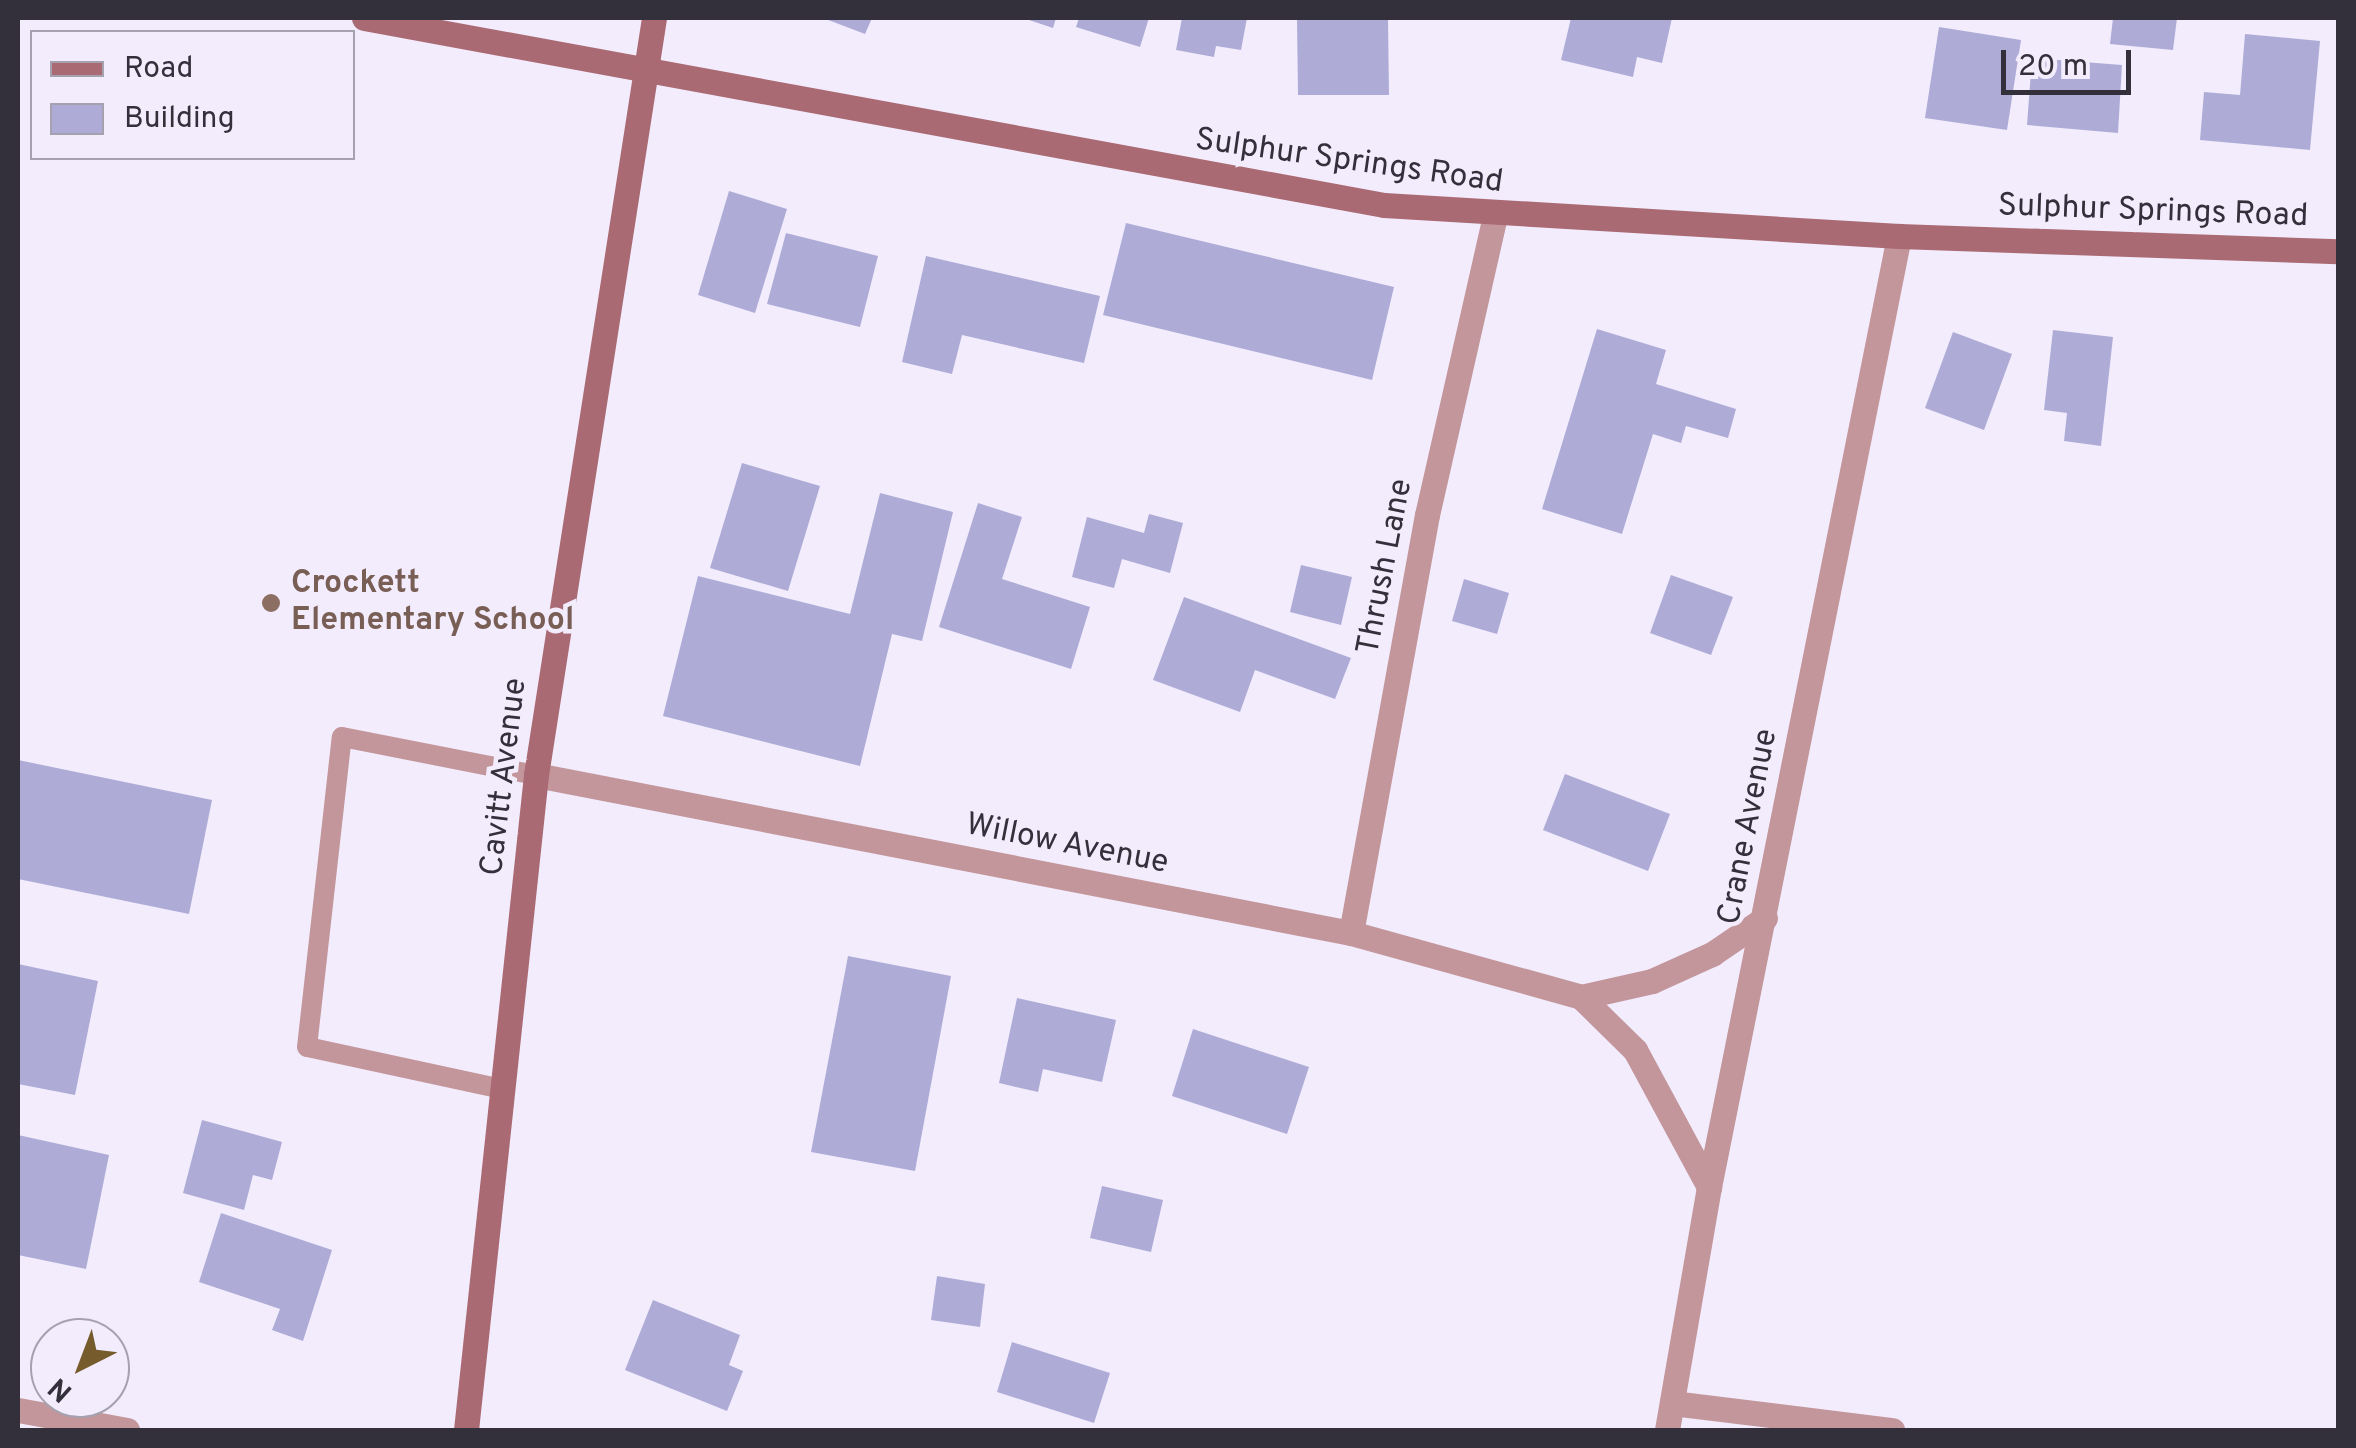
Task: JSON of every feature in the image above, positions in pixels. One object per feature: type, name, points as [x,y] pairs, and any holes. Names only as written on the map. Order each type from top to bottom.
[{"type":"street","name":"Sulphur Springs Road","points":[[364,18],[642,65],[1243,183],[1495,216],[1899,236],[2338,251]]},
{"type":"street","name":"Cavitt Avenue","points":[[466,1430],[536,776],[642,65],[654,18]]},
{"type":"street","name":"Thrush Lane","points":[[1351,933],[1427,514],[1495,216]]},
{"type":"street","name":"Crane Avenue","points":[[1667,1430],[1709,1187],[1899,236]]},
{"type":"street","name":"Willow Avenue","points":[[536,776],[1351,933],[1580,998],[1635,1050],[1709,1187]]},
{"type":"street","name":"Willow Avenue","points":[[1580,998],[1652,981],[1712,954],[1765,918]]},
{"type":"street","points":[[1672,1403],[1892,1430]]},
{"type":"street","points":[[18,1410],[127,1430]]},
{"type":"lane","points":[[502,1089],[307,1048],[342,737],[536,776]]},
{"type":"building","points":[[823,18],[872,18],[865,34]]},
{"type":"building","points":[[1023,18],[1056,18],[1053,28]]},
{"type":"building","points":[[1079,18],[1149,18],[1140,47],[1076,27]]},
{"type":"building","points":[[1182,18],[1247,18],[1241,50],[1216,46],[1214,57],[1176,50]]},
{"type":"building","points":[[1297,18],[1388,18],[1389,95],[1298,95]]},
{"type":"building","points":[[1571,18],[1672,18],[1662,63],[1637,57],[1633,77],[1561,60]]},
{"type":"building","points":[[2113,18],[2177,18],[2173,50],[2110,44]]},
{"type":"building","points":[[1939,27],[2021,40],[2007,130],[1925,118]]},
{"type":"building","points":[[2245,34],[2320,41],[2310,150],[2200,140],[2204,92],[2240,95]]},
{"type":"building","points":[[2032,58],[2122,65],[2118,133],[2027,125]]},
{"type":"building","points":[[729,191],[787,209],[755,313],[698,295]]},
{"type":"building","points":[[1126,223],[1394,287],[1372,380],[1103,315]]},
{"type":"building","points":[[786,233],[878,256],[860,327],[767,304]]},
{"type":"building","points":[[926,256],[1100,296],[1084,363],[962,335],[952,374],[902,362]]},
{"type":"building","points":[[1597,329],[1666,350],[1656,384],[1736,409],[1728,438],[1686,426],[1681,443],[1653,434],[1622,534],[1542,509]]},
{"type":"building","points":[[2053,330],[2113,337],[2101,446],[2064,441],[2067,413],[2044,410]]},
{"type":"building","points":[[1953,332],[2012,354],[1984,430],[1925,408]]},
{"type":"building","points":[[742,463],[820,486],[788,591],[710,568]]},
{"type":"building","points":[[880,493],[953,512],[922,641],[892,634],[860,766],[663,716],[698,576],[850,614]]},
{"type":"building","points":[[978,503],[1022,517],[1002,579],[1090,607],[1071,669],[939,627]]},
{"type":"building","points":[[1149,514],[1183,523],[1170,573],[1122,559],[1114,588],[1072,577],[1087,517],[1144,533]]},
{"type":"building","points":[[1301,565],[1352,577],[1341,625],[1290,612]]},
{"type":"building","points":[[1671,575],[1733,597],[1711,655],[1650,633]]},
{"type":"building","points":[[1464,579],[1509,593],[1497,634],[1452,621]]},
{"type":"building","points":[[1184,597],[1351,658],[1335,699],[1255,670],[1240,712],[1153,680]]},
{"type":"building","points":[[18,760],[212,800],[189,914],[18,879]]},
{"type":"building","points":[[1565,774],[1670,814],[1648,871],[1543,830]]},
{"type":"building","points":[[848,956],[951,976],[915,1171],[811,1152]]},
{"type":"building","points":[[18,964],[98,981],[75,1095],[18,1084]]},
{"type":"building","points":[[1017,998],[1116,1020],[1102,1082],[1043,1069],[1038,1092],[999,1083]]},
{"type":"building","points":[[1193,1029],[1309,1067],[1287,1134],[1172,1096]]},
{"type":"building","points":[[202,1120],[282,1142],[272,1180],[253,1175],[244,1210],[183,1193]]},
{"type":"building","points":[[18,1135],[109,1155],[86,1269],[18,1255]]},
{"type":"building","points":[[1102,1186],[1163,1200],[1151,1252],[1090,1238]]},
{"type":"building","points":[[221,1213],[332,1250],[303,1341],[272,1330],[280,1309],[199,1282]]},
{"type":"building","points":[[937,1276],[985,1284],[980,1327],[931,1320]]},
{"type":"building","points":[[653,1300],[740,1335],[729,1365],[743,1371],[727,1411],[625,1370]]},
{"type":"building","points":[[1012,1342],[1110,1373],[1094,1423],[997,1392]]},
{"type":"place","name":"Crockett Elementary School","points":[[271,603]]}]
